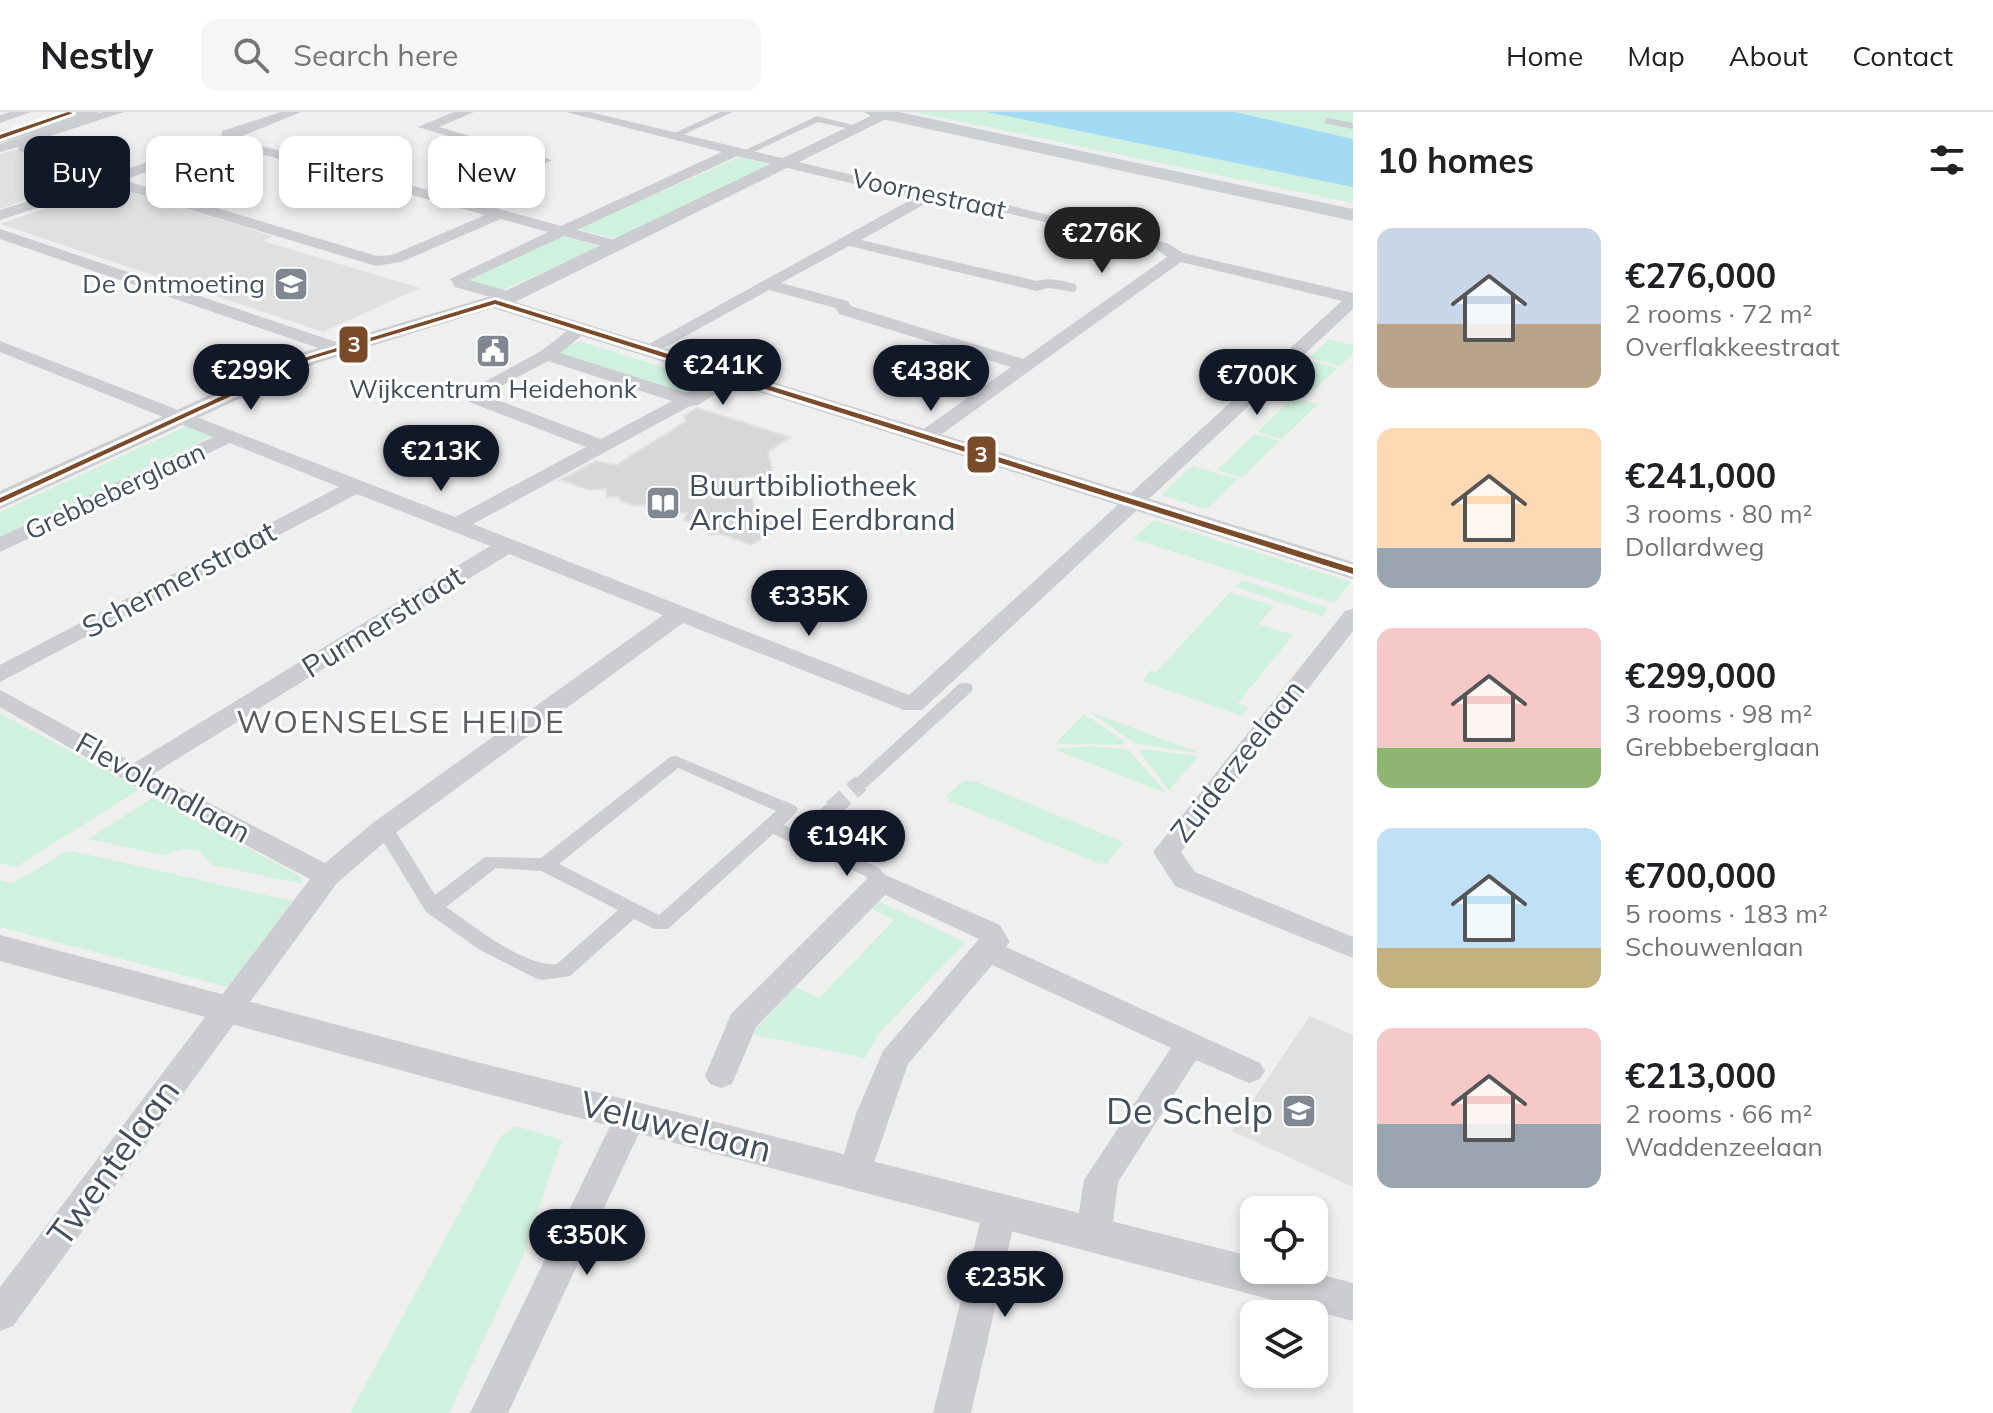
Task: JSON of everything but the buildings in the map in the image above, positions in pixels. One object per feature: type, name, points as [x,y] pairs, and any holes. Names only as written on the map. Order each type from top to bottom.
[{"type":"main road","points":[[8,143],[77,112]]},
{"type":"main road","points":[[856,120],[880,115],[1347,214]]},
{"type":"street","points":[[0,119],[24,112]]},
{"type":"street","points":[[8,143],[117,112]]},
{"type":"street","points":[[227,136],[294,112]]},
{"type":"street","points":[[458,136],[425,127],[467,112]]},
{"type":"street","name":"Voornestraat","points":[[573,112],[927,197],[948,195],[1127,237],[1161,246],[1178,257],[1353,299]]},
{"type":"street","points":[[671,137],[728,112]]},
{"type":"street","points":[[856,120],[817,119],[458,279],[502,300],[581,329],[1353,571]]},
{"type":"street","name":"Grebbeberglaan","points":[[0,501],[336,348],[502,300],[782,164],[856,120]]},
{"type":"street","points":[[1327,121],[1353,126]]},
{"type":"street","points":[[263,150],[428,195]]},
{"type":"street","points":[[130,183],[384,261],[500,214]]},
{"type":"street","points":[[647,350],[927,197]]},
{"type":"street","points":[[0,215],[24,207]]},
{"type":"street","points":[[478,208],[616,245]]},
{"type":"street","points":[[0,234],[336,348]]},
{"type":"street","points":[[847,241],[1037,286],[1048,283],[1119,301]]},
{"type":"street","points":[[925,437],[1178,257]]},
{"type":"street","points":[[766,284],[842,305],[845,310],[1026,366]]},
{"type":"street","points":[[0,346],[913,705],[1353,299]]},
{"type":"street","points":[[581,329],[547,355],[473,393],[476,398],[601,446]]},
{"type":"street","points":[[547,355],[691,401]]},
{"type":"street","points":[[458,524],[691,401],[732,376]]},
{"type":"street","name":"Grebbeberglaan","points":[[0,545],[230,436]]},
{"type":"street","name":"Schermerstraat","points":[[0,675],[358,485]]},
{"type":"street","name":"Purmerstraat","points":[[135,774],[508,545]]},
{"type":"street","name":"Twentelaan","points":[[2,1309],[327,876],[384,828],[681,613]]},
{"type":"street","name":"Zuiderzeelaan","points":[[1353,616],[1167,852],[1185,879],[1353,948]]},
{"type":"street","points":[[861,783],[965,688]]},
{"type":"street","name":"Flevolandlaan","points":[[0,697],[135,774],[327,876]]},
{"type":"street","points":[[433,907],[492,861],[545,865],[661,924],[789,810],[676,761],[545,865]]},
{"type":"street","points":[[799,839],[832,809]]},
{"type":"street","points":[[771,826],[872,872],[881,882],[990,932],[995,942],[894,1059],[872,1114],[856,1171]]},
{"type":"street","points":[[384,828],[433,907],[487,945],[542,973],[563,971],[632,909]]},
{"type":"street","points":[[721,1076],[742,1022],[881,882]]},
{"type":"street","name":"Veluwelaan","points":[[0,948],[631,1116],[856,1171],[1000,1211],[1094,1231],[1353,1302]]},
{"type":"street","points":[[988,951],[1249,1071]]},
{"type":"street","points":[[1094,1231],[1101,1180],[1190,1044]]},
{"type":"street","points":[[489,1413],[631,1116]]},
{"type":"street","points":[[952,1413],[1000,1211]]},
{"type":"shaded area","points":[[24,151],[24,201],[0,209],[0,154]]},
{"type":"shaded area","points":[[130,192],[146,197],[146,208],[182,208],[273,236],[263,241],[420,288],[323,332],[0,224],[46,208],[130,208]]},
{"type":"shaded area","name":"De Schelp","points":[[1310,1016],[1353,1035],[1353,1187],[1232,1131]]},
{"type":"green space","points":[[915,112],[1353,112],[1353,203]]},
{"type":"green space","points":[[739,157],[772,165],[616,239],[577,229]]},
{"type":"green space","points":[[563,236],[601,247],[503,290],[465,281]]},
{"type":"green space","points":[[1329,339],[1353,345],[1353,354],[1340,366],[1309,358]]},
{"type":"green space","points":[[579,341],[710,382],[686,393],[554,354]]},
{"type":"green space","points":[[1307,360],[1338,368],[1305,398],[1274,390]]},
{"type":"green space","points":[[1293,398],[1318,404],[1282,439],[1257,432]]},
{"type":"green space","points":[[187,426],[212,436],[129,475],[133,479],[0,543],[0,512]]},
{"type":"green space","points":[[1255,434],[1280,441],[1242,478],[1217,470]]},
{"type":"green space","points":[[1192,466],[1238,479],[1206,509],[1161,495]]},
{"type":"green space","points":[[1154,520],[1351,582],[1334,603],[1133,539]]},
{"type":"green space","points":[[1242,580],[1328,608],[1322,616],[1235,587]]},
{"type":"green space","points":[[1230,592],[1274,606],[1259,624],[1293,635],[1238,703],[1249,707],[1242,716],[1142,681],[1151,670],[1156,672]]},
{"type":"green space","points":[[1088,711],[1200,753],[1136,744]]},
{"type":"green space","points":[[0,713],[140,789],[16,867],[0,863]]},
{"type":"green space","points":[[1084,714],[1124,741],[1124,745],[1055,744]]},
{"type":"green space","points":[[1091,746],[1129,750],[1166,793],[1053,749]]},
{"type":"green space","points":[[1139,751],[1198,756],[1169,790]]},
{"type":"green space","points":[[971,780],[1119,840],[1122,845],[1107,863],[1100,864],[949,801],[947,795],[963,781]]},
{"type":"green space","points":[[154,797],[298,875],[303,884],[212,865],[200,851],[183,849],[164,855],[88,839]]},
{"type":"green space","points":[[72,851],[293,901],[228,987],[0,927],[0,880],[13,883]]},
{"type":"green space","points":[[880,902],[965,942],[877,1036],[865,1058],[751,1034],[795,987],[819,998],[894,920],[872,909]]},
{"type":"green space","points":[[516,1126],[562,1140],[521,1261],[449,1413],[350,1413],[501,1136]]},
{"type":"water","points":[[987,112],[1235,112],[1353,139],[1353,187]]},
{"type":"tunnel","points":[[832,809],[861,783]]},
{"type":"transit line","name":"3","points":[[0,137],[70,113]]},
{"type":"transit line","name":"3","points":[[495,302],[1353,571]]},
{"type":"transit line","name":"3","points":[[0,501],[309,358],[495,302]]},
{"type":"place","name":"De Ontmoeting","points":[[291,284]]},
{"type":"place","name":"Wijkcentrum Heidehonk","points":[[493,351]]},
{"type":"place","name":"Buurtbibliotheek Archipel Eerdbrand","points":[[663,503]]},
{"type":"place","name":"De Schelp","points":[[1299,1111]]},
{"type":"district","name":"WOENSELSE HEIDE","points":[[401,722]]}]
